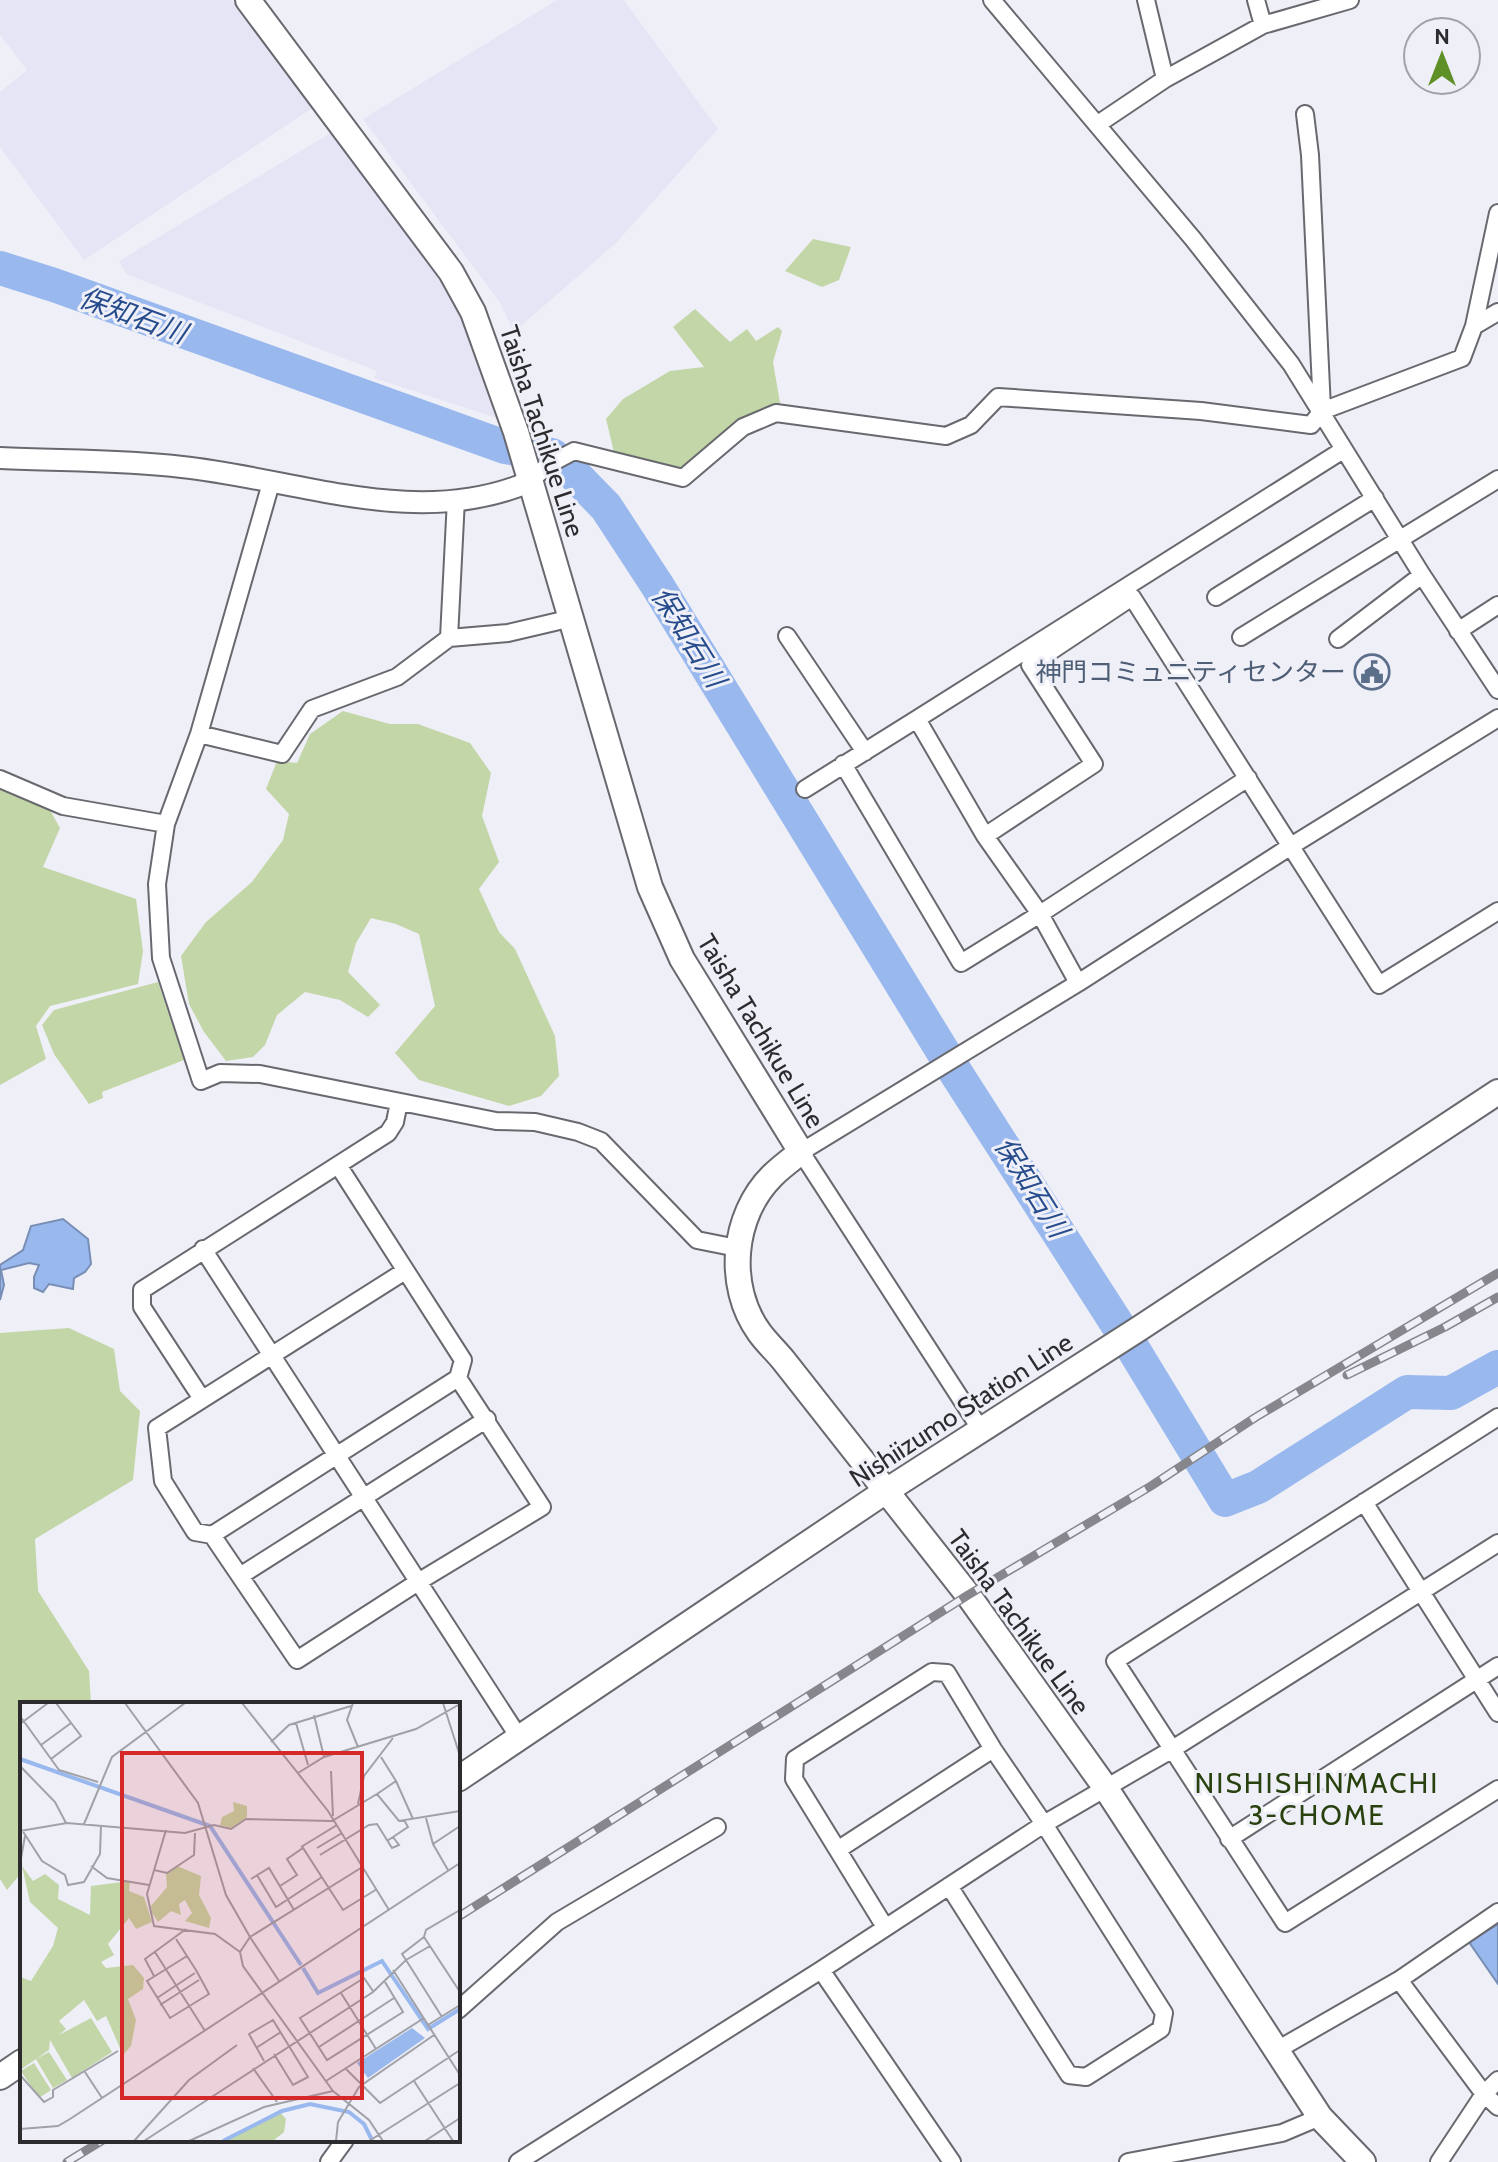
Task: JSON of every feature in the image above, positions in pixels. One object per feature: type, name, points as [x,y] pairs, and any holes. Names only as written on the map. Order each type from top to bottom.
[{"type":"main road","name":"Taisha Tachikue Line","points":[[248,0],[451,272],[473,312],[516,432],[534,470],[572,618],[650,887],[682,959],[801,1152],[771,1176],[754,1199],[737,1248],[739,1281],[758,1331],[975,1605],[1105,1787],[1320,2117],[1363,2162]]},
{"type":"main road","name":"Nishiizumo Station Line","points":[[460,1778],[886,1491],[1498,1092]]},
{"type":"main road","points":[[0,2077],[20,2063]]},
{"type":"street","points":[[992,0],[1098,124],[1281,352],[1322,411],[1330,430],[1498,690]]},
{"type":"street","points":[[1146,0],[1165,79]]},
{"type":"street","points":[[1256,0],[1263,25]]},
{"type":"street","points":[[1098,124],[1165,79],[1263,25],[1350,0]]},
{"type":"street","points":[[1305,114],[1310,155],[1322,411]]},
{"type":"street","points":[[0,458],[183,467],[396,502],[498,495],[534,470],[574,451],[683,478],[743,427],[776,413],[946,436],[971,425],[998,397],[1201,411],[1311,425],[1322,411],[1462,358],[1474,326],[1498,213]]},
{"type":"street","points":[[1474,326],[1498,312]]},
{"type":"street","points":[[985,836],[1094,764],[1030,665],[1118,600],[1343,450]]},
{"type":"street","points":[[1241,637],[1498,479]]},
{"type":"street","points":[[271,483],[199,734],[166,824],[157,884],[161,958],[201,1081],[220,1073],[260,1074],[496,1121],[535,1122],[578,1132],[601,1141],[697,1240],[737,1248]]},
{"type":"street","points":[[1216,597],[1375,498]]},
{"type":"street","points":[[449,638],[456,499]]},
{"type":"street","points":[[1338,639],[1422,575]]},
{"type":"street","points":[[805,789],[1118,600],[1132,597],[1379,985],[1498,911]]},
{"type":"street","points":[[1458,631],[1498,605]]},
{"type":"street","points":[[199,734],[282,754],[312,709],[397,677],[449,638],[508,633],[572,618]]},
{"type":"street","points":[[787,636],[865,752]]},
{"type":"street","points":[[981,1430],[801,1152],[1078,983],[1498,718]]},
{"type":"street","points":[[917,719],[985,836],[1040,914],[1078,983]]},
{"type":"street","points":[[843,764],[961,963],[1248,778]]},
{"type":"street","points":[[0,779],[63,806],[166,824]]},
{"type":"street","points":[[202,1399],[142,1307],[142,1290],[388,1133],[395,1122],[399,1102]]},
{"type":"street","points":[[338,1165],[463,1360],[458,1378],[212,1535],[195,1532],[163,1481],[157,1428],[405,1271]]},
{"type":"street","points":[[203,1249],[520,1739]]},
{"type":"street","points":[[212,1535],[297,1660],[542,1507],[458,1378]]},
{"type":"street","points":[[1498,1417],[1115,1661],[1285,1923],[1498,1789]]},
{"type":"street","points":[[240,1576],[487,1419]]},
{"type":"street","points":[[1364,1502],[1498,1713]]},
{"type":"street","points":[[518,2162],[1044,1824],[1171,1750],[1498,1543]]},
{"type":"street","points":[[1229,1839],[1498,1666]]},
{"type":"street","points":[[885,1927],[794,1779],[795,1759],[932,1672],[947,1673],[1164,2013],[1161,2029],[1086,2077],[1069,2075],[949,1886]]},
{"type":"street","points":[[839,1849],[993,1749]]},
{"type":"street","points":[[460,2008],[557,1922],[717,1827]]},
{"type":"street","points":[[1277,2050],[1399,1980],[1498,1912]]},
{"type":"street","points":[[821,1970],[952,2162]]},
{"type":"street","points":[[1399,1980],[1484,2094],[1498,2107]]},
{"type":"street","points":[[1439,2162],[1484,2094],[1498,2080]]},
{"type":"street","points":[[1128,2162],[1282,2133],[1320,2117]]},
{"type":"street","points":[[329,2162],[344,2142]]},
{"type":"shaded area","points":[[0,0],[232,0],[314,107],[84,260],[0,147],[0,92],[27,70],[0,35]]},
{"type":"shaded area","points":[[557,0],[624,0],[718,129],[616,243],[514,332],[499,301],[363,119]]},
{"type":"shaded area","points":[[337,129],[442,277],[476,340],[497,418],[374,378],[377,371],[126,274],[119,261]]},
{"type":"green space","points":[[813,239],[851,247],[839,280],[822,287],[785,271]]},
{"type":"green space","points":[[695,309],[730,342],[747,329],[756,341],[778,327],[782,331],[773,362],[780,403],[737,422],[691,464],[680,469],[614,452],[606,419],[623,399],[670,371],[704,367],[673,327]]},
{"type":"green space","points":[[343,711],[390,724],[418,724],[470,743],[491,773],[482,816],[499,862],[479,889],[499,932],[515,949],[555,1036],[559,1076],[541,1096],[509,1106],[419,1080],[395,1053],[435,1006],[419,934],[396,924],[371,918],[356,943],[348,972],[380,1005],[368,1017],[340,1000],[305,992],[277,1015],[265,1045],[253,1057],[226,1061],[204,1032],[189,1004],[181,956],[206,922],[252,882],[283,840],[289,814],[266,789],[277,761],[297,763],[310,734]]},
{"type":"green space","points":[[6,787],[46,803],[60,828],[43,867],[136,899],[143,951],[138,984],[50,1006],[36,1026],[46,1059],[0,1085],[0,789]]},
{"type":"green space","points":[[158,982],[184,1060],[102,1092],[103,1098],[89,1104],[54,1054],[42,1025],[54,1010]]},
{"type":"green space","points":[[69,1328],[114,1349],[120,1391],[140,1411],[133,1480],[35,1539],[38,1591],[89,1671],[91,1702],[20,1702],[20,1874],[7,1890],[0,1879],[0,1333]]},
{"type":"water","points":[[63,1219],[88,1239],[91,1264],[74,1278],[73,1289],[49,1284],[43,1292],[34,1288],[39,1265],[29,1263],[1,1270],[4,1285],[0,1300],[0,1265],[23,1250],[31,1226]]},
{"type":"water","points":[[1498,1924],[1498,1984],[1469,1942]]},
{"type":"waterway","name":"保知石川","points":[[0,268],[505,447],[552,455],[565,465],[606,507],[657,585],[956,1073],[1119,1327]]},
{"type":"waterway","name":"保知石川","points":[[1132,1347],[1225,1500],[1258,1487],[1407,1392],[1451,1393],[1498,1367]]},
{"type":"railway","points":[[460,1916],[968,1595],[1151,1486],[1256,1417],[1498,1273]]},
{"type":"railway","points":[[1347,1375],[1498,1297]]},
{"type":"railway","points":[[67,2162],[100,2142]]},
{"type":"place","name":"神門コミュニティセンター","points":[[1372,672]]},
{"type":"district","name":"NISHISHINMACHI 3-CHOME","points":[[1317,1799]]}]
